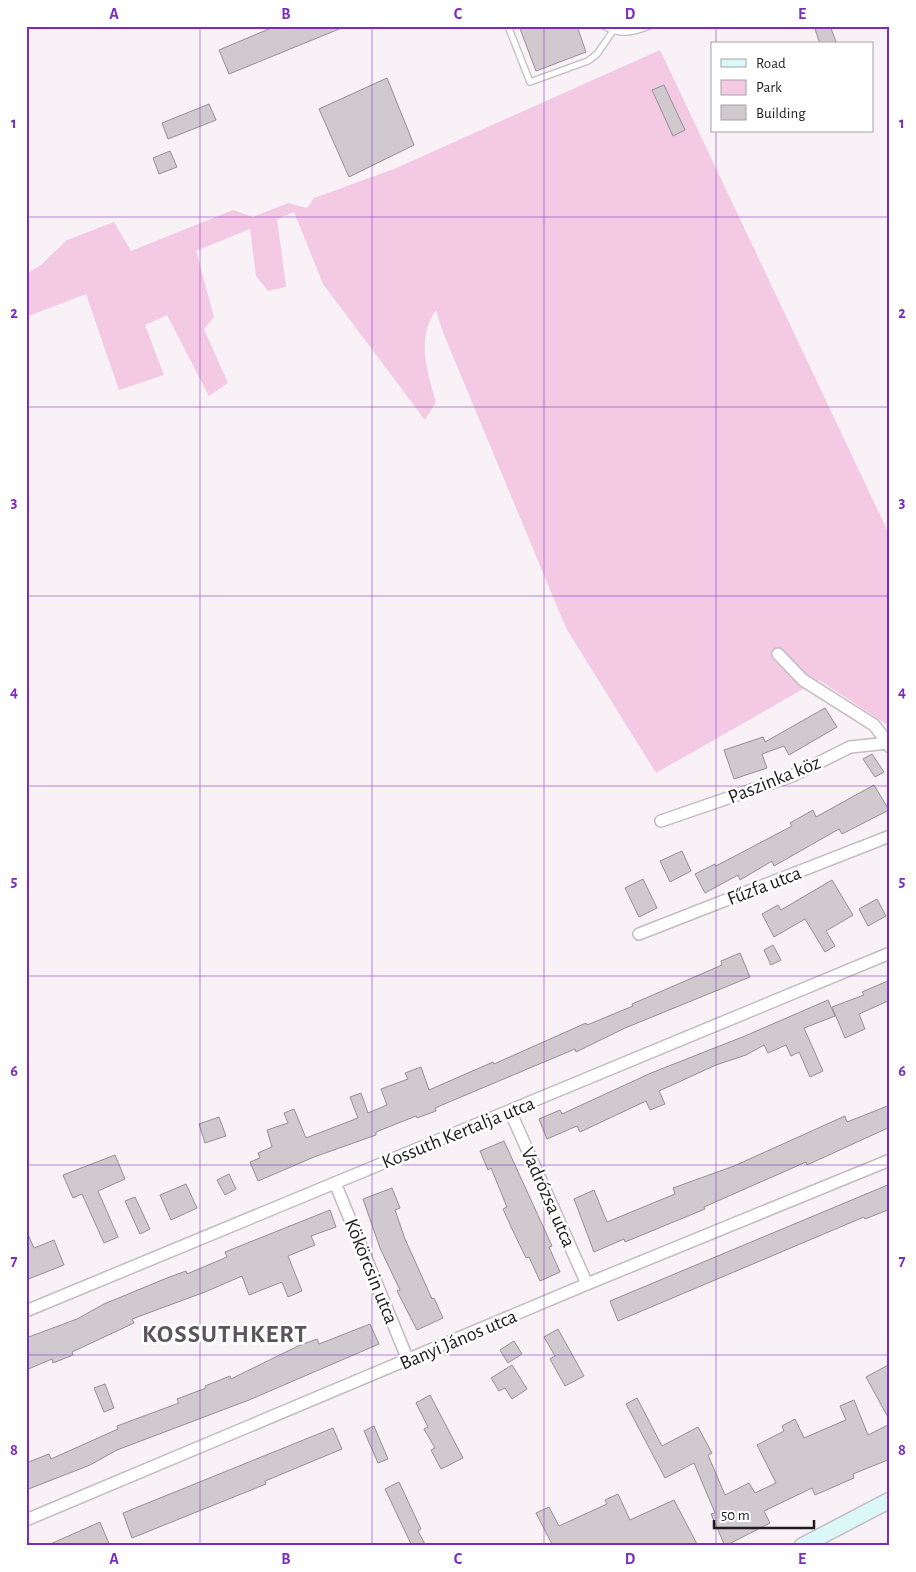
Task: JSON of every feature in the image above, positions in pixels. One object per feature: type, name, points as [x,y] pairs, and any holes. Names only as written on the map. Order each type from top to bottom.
[{"type":"street","name":"Paszinka köz","points":[[778,654],[803,680],[874,725],[889,745]]},
{"type":"street","name":"Paszinka köz","points":[[662,821],[792,776],[850,748],[889,745]]},
{"type":"street","name":"Fűzfa utca","points":[[638,934],[890,836]]},
{"type":"street","name":"Kossuth Kertalja utca","points":[[26,1311],[890,953]]},
{"type":"street","name":"Vadrózsa utca","points":[[510,1111],[587,1284]]},
{"type":"street","name":"Banyi János utca","points":[[26,1520],[587,1284],[890,1160]]},
{"type":"street","name":"Kökörcsin utca","points":[[335,1183],[408,1360]]},
{"type":"street","points":[[802,1546],[890,1500]]},
{"type":"lane","points":[[508,26],[530,82],[588,61],[597,54],[613,32]]},
{"type":"lane","points":[[604,26],[613,32],[630,33],[649,26]]},
{"type":"green space","points":[[660,50],[890,536],[890,720],[886,724],[819,680],[656,773],[566,628],[442,330],[436,310],[426,332],[425,355],[429,379],[436,402],[425,420],[323,284],[294,212],[277,219],[286,287],[268,291],[256,276],[250,229],[196,251],[214,317],[204,329],[228,383],[209,396],[167,315],[145,325],[164,375],[119,390],[86,294],[26,317],[26,274],[41,265],[67,240],[114,222],[131,251],[233,210],[253,217],[288,203],[307,208],[314,198],[394,169]]},
{"type":"building","points":[[276,26],[344,27],[229,74],[219,50]]},
{"type":"building","points":[[519,26],[577,26],[586,52],[536,71]]},
{"type":"building","points":[[814,26],[830,26],[836,42],[819,42]]},
{"type":"building","points":[[387,78],[414,145],[349,177],[319,109]]},
{"type":"building","points":[[664,85],[685,130],[673,136],[652,90]]},
{"type":"building","points":[[209,104],[216,120],[168,139],[162,123]]},
{"type":"building","points":[[170,151],[177,167],[159,174],[153,158]]},
{"type":"building","points":[[825,708],[837,727],[789,755],[784,746],[762,754],[767,768],[734,779],[724,750],[763,737],[765,742]]},
{"type":"building","points":[[872,754],[884,772],[875,777],[863,759]]},
{"type":"building","points":[[874,785],[889,810],[842,834],[839,829],[774,866],[772,861],[740,880],[738,875],[705,893],[695,874],[715,864],[716,866],[792,826],[790,823],[813,810],[816,817]]},
{"type":"building","points":[[682,851],[691,871],[670,882],[660,861]]},
{"type":"building","points":[[643,879],[657,908],[639,917],[625,888]]},
{"type":"building","points":[[832,880],[853,915],[826,931],[835,946],[825,952],[805,919],[774,937],[762,914],[778,905],[781,910]]},
{"type":"building","points":[[877,899],[886,916],[868,926],[859,909]]},
{"type":"building","points":[[773,945],[781,960],[771,965],[764,950]]},
{"type":"building","points":[[740,953],[750,977],[625,1028],[576,1052],[575,1049],[435,1108],[436,1111],[417,1118],[416,1116],[376,1132],[376,1135],[314,1157],[258,1181],[250,1162],[260,1158],[258,1153],[272,1147],[267,1130],[288,1123],[284,1113],[294,1109],[306,1138],[358,1118],[350,1097],[361,1093],[368,1113],[387,1105],[381,1089],[408,1079],[405,1073],[421,1067],[429,1090],[493,1062],[494,1064],[586,1023],[587,1025],[633,1006],[632,1004],[722,965],[721,961]]},
{"type":"building","points":[[890,980],[890,1000],[859,1014],[865,1029],[845,1038],[832,1007],[864,995],[862,992]]},
{"type":"building","points":[[828,1000],[835,1016],[804,1028],[823,1071],[810,1077],[799,1052],[791,1056],[786,1045],[768,1053],[764,1045],[746,1055],[716,1065],[659,1091],[665,1104],[650,1110],[646,1101],[580,1132],[577,1126],[547,1139],[539,1119],[560,1110],[562,1114],[651,1073],[745,1036]]},
{"type":"building","points":[[890,1105],[890,1127],[807,1165],[806,1162],[704,1207],[705,1209],[625,1242],[624,1239],[594,1252],[574,1199],[594,1190],[607,1222],[675,1194],[673,1188],[734,1166],[845,1116],[847,1122]]},
{"type":"building","points":[[219,1117],[226,1136],[205,1143],[199,1124]]},
{"type":"building","points":[[504,1141],[552,1246],[549,1247],[560,1272],[540,1281],[529,1257],[526,1258],[512,1229],[503,1209],[507,1207],[491,1168],[488,1170],[480,1151]]},
{"type":"building","points":[[115,1155],[125,1179],[98,1191],[118,1237],[104,1243],[82,1194],[73,1198],[63,1175]]},
{"type":"building","points":[[229,1174],[236,1189],[225,1195],[217,1180]]},
{"type":"building","points":[[186,1184],[197,1208],[171,1220],[160,1195]]},
{"type":"building","points":[[890,1184],[890,1209],[865,1219],[864,1217],[618,1321],[610,1301]]},
{"type":"building","points":[[392,1188],[400,1208],[395,1210],[405,1239],[432,1299],[434,1298],[443,1318],[417,1330],[397,1291],[400,1290],[380,1248],[363,1199]]},
{"type":"building","points":[[135,1197],[150,1229],[140,1234],[125,1201]]},
{"type":"building","points":[[330,1210],[336,1227],[311,1236],[315,1245],[288,1256],[302,1291],[288,1297],[282,1282],[249,1295],[242,1276],[132,1319],[134,1323],[72,1352],[73,1355],[53,1363],[52,1359],[26,1370],[26,1338],[77,1319],[104,1304],[167,1278],[186,1271],[187,1274],[227,1257],[225,1252]]},
{"type":"building","points":[[26,1230],[34,1248],[54,1240],[64,1265],[26,1280]]},
{"type":"building","points":[[370,1324],[379,1344],[249,1400],[117,1450],[90,1465],[26,1490],[26,1463],[49,1454],[51,1459],[118,1429],[117,1426],[179,1403],[177,1399],[230,1376],[231,1379],[298,1346],[317,1339],[319,1344]]},
{"type":"building","points":[[558,1329],[584,1376],[565,1386],[550,1359],[555,1356],[544,1337]]},
{"type":"building","points":[[514,1341],[522,1354],[508,1363],[500,1350]]},
{"type":"building","points":[[890,1364],[890,1421],[866,1377]]},
{"type":"building","points":[[512,1365],[527,1389],[512,1399],[505,1388],[499,1391],[491,1378]]},
{"type":"building","points":[[105,1384],[114,1408],[104,1412],[94,1388]]},
{"type":"building","points":[[430,1395],[463,1458],[441,1469],[431,1450],[435,1448],[424,1429],[428,1427],[416,1403]]},
{"type":"building","points":[[637,1398],[662,1446],[698,1427],[712,1453],[708,1455],[725,1495],[749,1483],[755,1493],[776,1483],[757,1445],[784,1431],[782,1426],[795,1419],[804,1438],[846,1420],[840,1406],[854,1400],[868,1435],[890,1424],[890,1459],[853,1474],[854,1478],[815,1495],[812,1488],[764,1511],[770,1523],[725,1546],[711,1514],[715,1513],[694,1463],[665,1478],[626,1404]]},
{"type":"building","points":[[374,1426],[388,1459],[378,1463],[364,1431]]},
{"type":"building","points":[[333,1428],[342,1449],[265,1481],[266,1484],[132,1538],[123,1513]]},
{"type":"building","points":[[399,1482],[421,1529],[418,1531],[426,1546],[412,1546],[385,1489]]},
{"type":"building","points":[[618,1494],[630,1520],[674,1500],[698,1546],[553,1546],[536,1513],[549,1507],[559,1526],[607,1504],[605,1500]]},
{"type":"building","points":[[100,1522],[110,1546],[46,1546]]},
{"type":"district","name":"KOSSUTHKERT","points":[[225,1333]]}]
